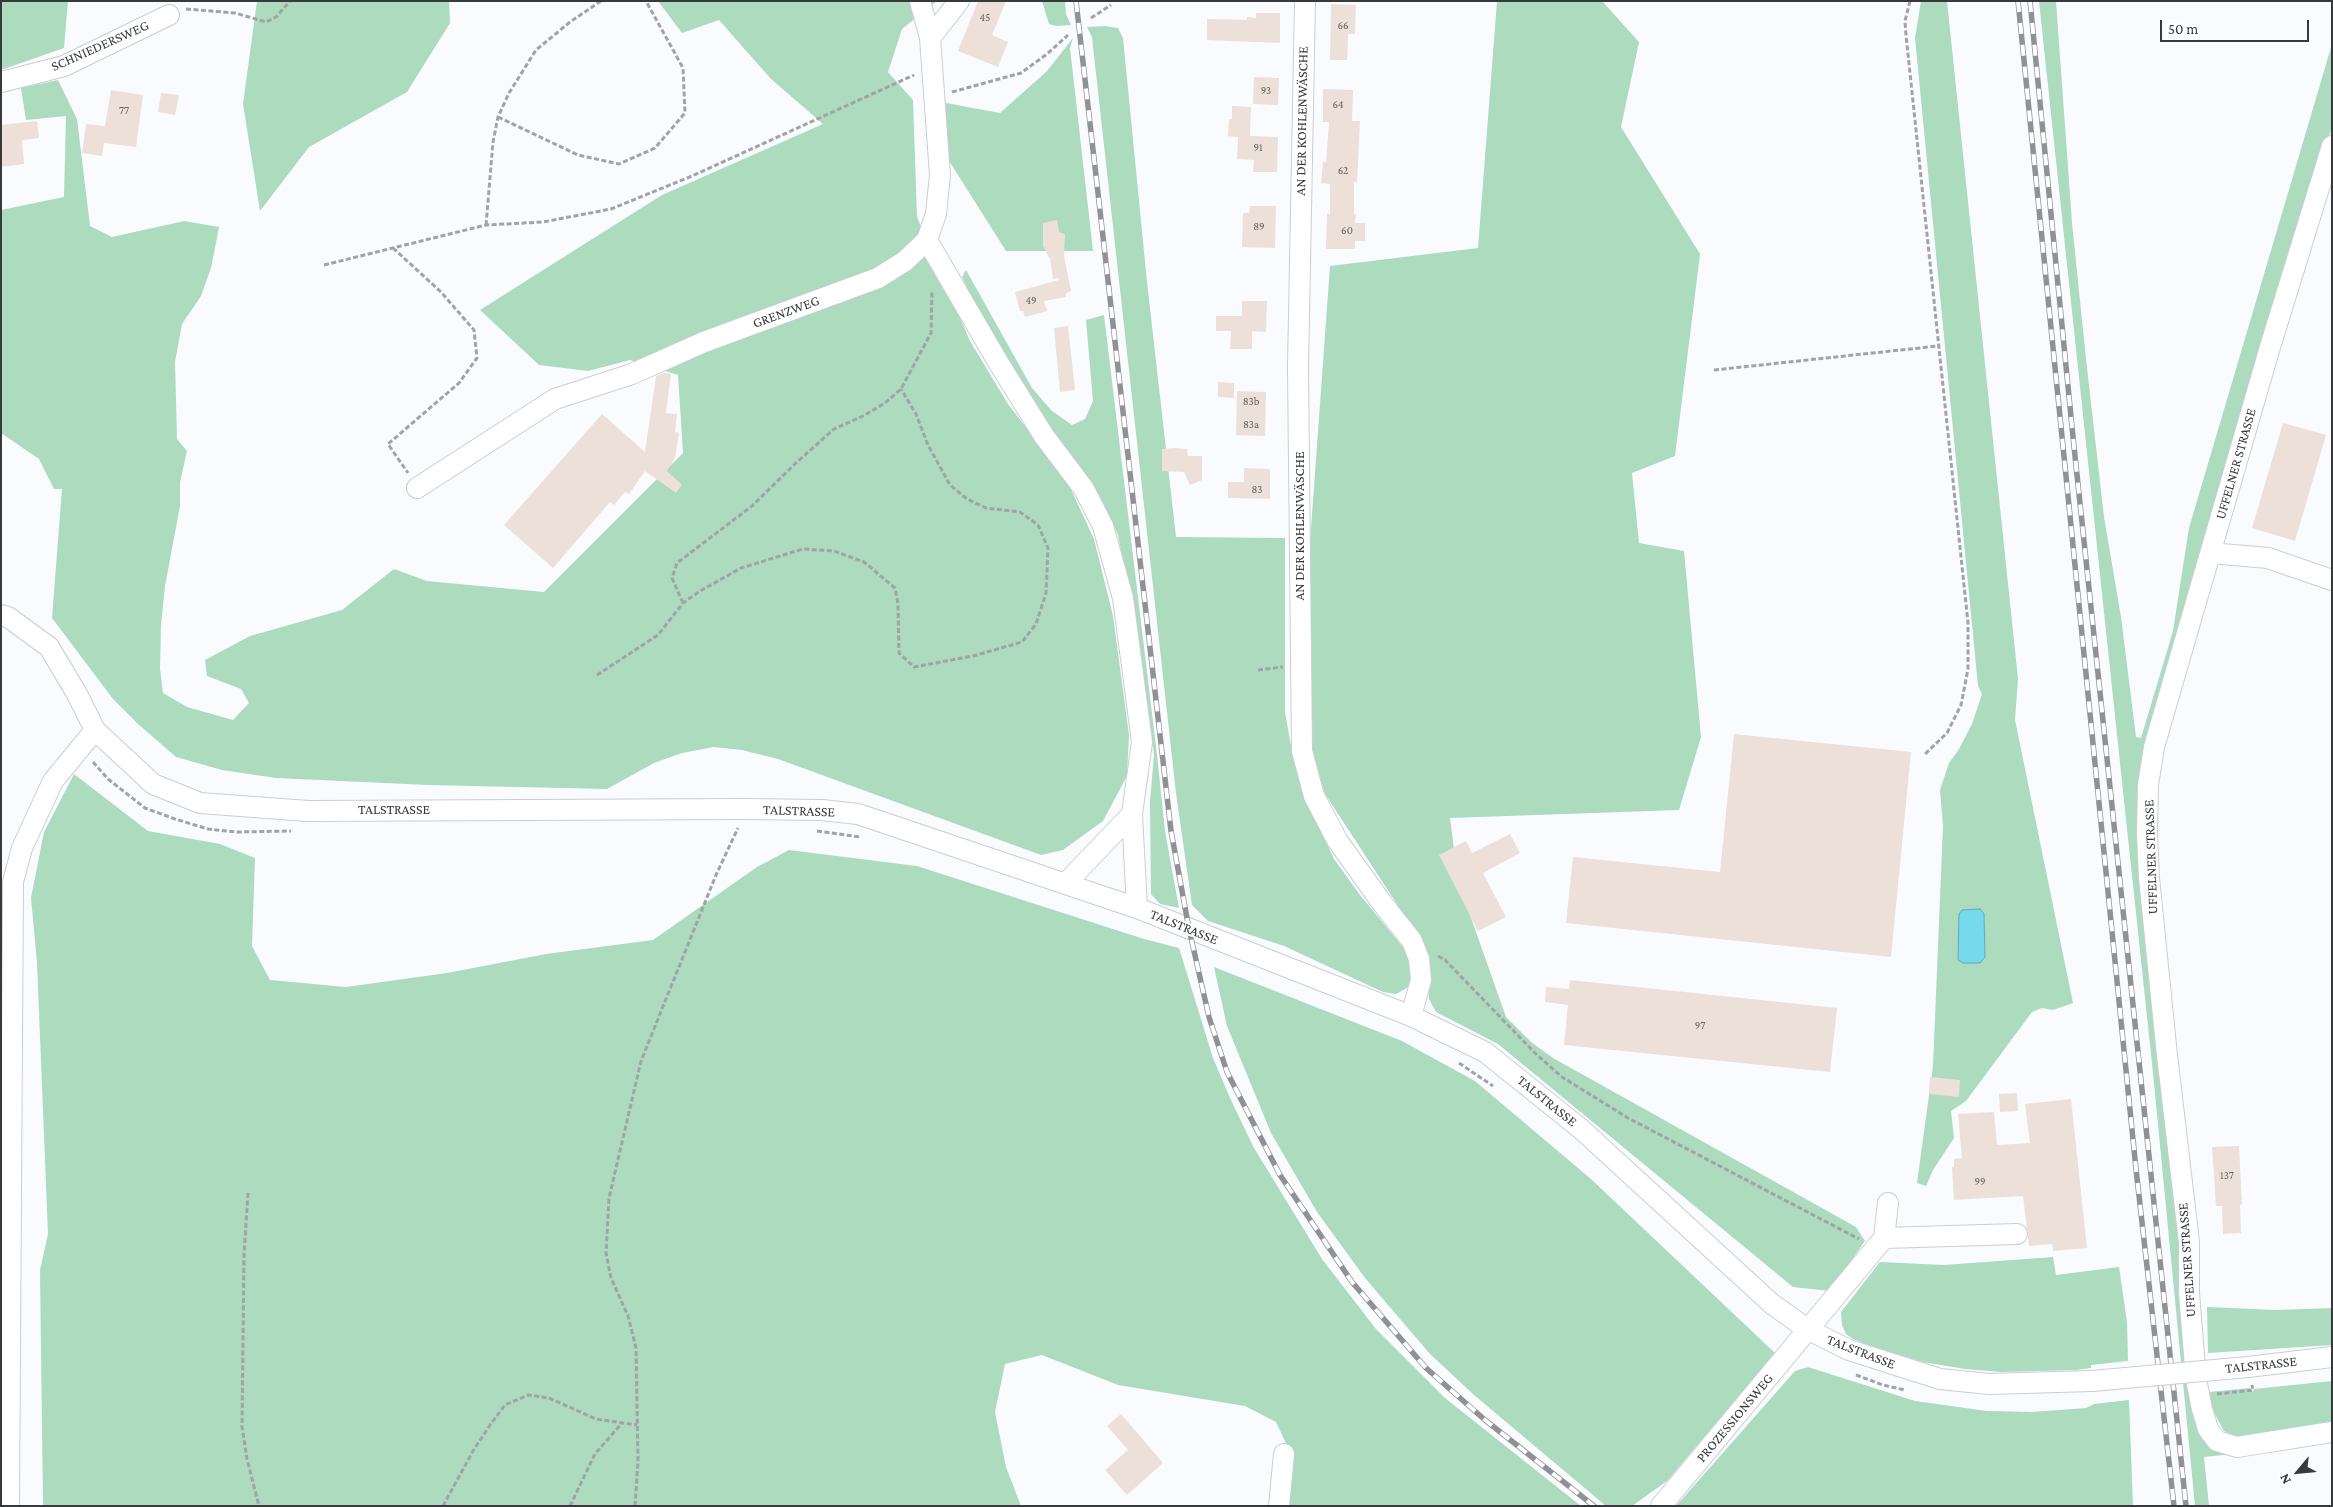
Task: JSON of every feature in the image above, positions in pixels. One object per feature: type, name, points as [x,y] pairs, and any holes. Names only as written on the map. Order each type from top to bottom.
[{"type":"street","name":"GRENZWEG","points":[[417,488],[555,399],[632,374],[704,342],[878,278],[905,261],[927,240],[936,214],[940,175],[930,38],[920,1]]},
{"type":"street","points":[[930,38],[959,1]]},
{"type":"street","name":"AN DER KOHLENWÄSCHE","points":[[1305,1],[1298,367],[1302,751],[1314,796],[1337,840],[1412,941],[1419,959],[1421,980],[1411,1016]]},
{"type":"street","name":"SCHNIEDERSWEG","points":[[1,82],[64,66],[176,12]]},
{"type":"street","name":"UFFELNER STRASSE","points":[[2332,146],[2270,346],[2154,747],[2148,785],[2147,823],[2149,878],[2166,1055],[2189,1242],[2189,1293],[2196,1379],[2206,1422],[2217,1441],[2238,1447],[2332,1432]]},
{"type":"street","points":[[927,240],[998,362],[1044,436],[1084,489],[1103,526],[1123,598],[1142,742],[1132,814],[1138,908]]},
{"type":"street","points":[[2210,553],[2268,558],[2332,580]]},
{"type":"street","name":"TALSTRASSE","points":[[1,615],[8,617],[49,647],[77,694],[95,730],[153,784],[200,803],[308,811],[743,809],[822,810],[858,814],[1138,908],[1411,1016],[1485,1052],[1581,1129],[1772,1304],[1807,1329],[1849,1350],[1940,1379],[1989,1384],[2250,1376],[2332,1357]]},
{"type":"street","points":[[10,1506],[13,882],[22,848],[53,781],[95,730]]},
{"type":"street","points":[[1066,884],[1132,814]]},
{"type":"street","points":[[1888,1203],[1880,1243],[2017,1234]]},
{"type":"street","name":"PROZESSIONSWEG","points":[[1661,1506],[1880,1243]]},
{"type":"street","points":[[1279,1506],[1284,1454]]},
{"type":"path","points":[[176,12],[235,14],[266,22],[276,17],[290,1]]},
{"type":"path","points":[[486,225],[492,151],[498,117],[509,93],[536,50],[570,22],[601,1]]},
{"type":"path","points":[[498,117],[578,155],[619,164],[654,148],[685,113],[683,68],[646,1]]},
{"type":"path","points":[[1910,1],[1905,21],[1906,35],[1968,623],[1968,669],[1961,705],[1947,733],[1925,754]]},
{"type":"path","points":[[1092,18],[1111,5]]},
{"type":"path","points":[[934,96],[962,91],[1020,73],[1047,54],[1068,35]]},
{"type":"path","points":[[324,264],[486,225],[543,222],[611,209],[692,176],[932,66]]},
{"type":"path","points":[[392,248],[441,292],[474,330],[477,358],[459,383],[388,444],[417,488]]},
{"type":"path","points":[[683,603],[672,578],[677,563],[752,506],[834,429],[870,412],[901,389],[931,333],[933,294],[930,287]]},
{"type":"path","points":[[1714,370],[1938,346]]},
{"type":"path","points":[[597,675],[658,635],[683,603],[700,591],[741,568],[803,549],[834,551],[864,562],[895,588],[898,604],[899,653],[914,667],[973,656],[1022,642],[1036,624],[1046,593],[1048,548],[1038,525],[1020,512],[986,508],[967,499],[950,485],[928,445],[916,414],[901,389]]},
{"type":"path","points":[[82,746],[108,779],[145,808],[208,829],[237,832],[298,831]]},
{"type":"path","points":[[635,1506],[636,1348],[628,1316],[611,1278],[606,1253],[609,1198],[641,1061],[716,875],[738,829],[743,809]]},
{"type":"path","points":[[728,829],[747,830]]},
{"type":"path","points":[[816,831],[864,838]]},
{"type":"path","points":[[1412,941],[1445,960],[1534,1052],[1562,1077],[1628,1118],[1880,1243]]},
{"type":"path","points":[[1453,1060],[1499,1090]]},
{"type":"path","points":[[248,1193],[244,1255],[242,1427],[247,1459],[259,1506]]},
{"type":"path","points":[[2211,1394],[2253,1390],[2250,1376]]},
{"type":"path","points":[[443,1506],[473,1451],[506,1405],[528,1395],[549,1398],[596,1419],[637,1425]]},
{"type":"path","points":[[570,1506],[595,1454],[622,1423]]},
{"type":"green space","points":[[1,1],[68,1],[64,48],[1,70]]},
{"type":"green space","points":[[257,1],[449,1],[450,23],[407,92],[309,147],[260,211],[243,104]]},
{"type":"green space","points":[[658,1],[937,1],[902,29],[888,72],[913,100],[917,217],[970,341],[1008,404],[1067,481],[1094,539],[1113,616],[1129,735],[1127,776],[1103,821],[1063,850],[1041,855],[778,759],[742,750],[714,747],[682,753],[654,763],[607,789],[428,785],[276,778],[222,770],[176,757],[138,724],[113,699],[52,618],[62,489],[54,489],[39,459],[1,433],[1,210],[64,197],[66,116],[26,120],[21,88],[58,80],[77,119],[90,226],[112,237],[184,221],[219,227],[211,268],[201,296],[182,324],[175,362],[177,439],[187,451],[180,482],[180,506],[165,586],[161,625],[160,669],[163,693],[187,707],[233,720],[249,703],[241,689],[207,676],[205,660],[250,636],[342,610],[394,569],[427,581],[544,592],[683,453],[678,375],[630,360],[588,371],[539,365],[480,310],[662,195],[823,124],[771,79],[719,20],[682,33]]},
{"type":"green space","points":[[1042,1],[1065,1],[1066,14],[1071,25],[1056,26],[1049,24]]},
{"type":"green space","points":[[1497,1],[1602,1],[1639,42],[1621,127],[1700,254],[1675,456],[1632,473],[1639,543],[1684,551],[1701,737],[1679,810],[1450,818],[1458,881],[1506,1017],[1531,1042],[1553,1058],[1856,1227],[1865,1241],[1830,1291],[1793,1287],[1498,1044],[1436,1012],[1429,999],[1427,950],[1325,794],[1313,752],[1307,700],[1310,542],[1330,266],[1478,248]]},
{"type":"green space","points":[[1921,1],[1947,1],[2018,679],[2015,720],[2073,1003],[2053,1010],[2042,1008],[2032,1012],[1966,1101],[1951,1111],[1954,1138],[1933,1170],[1926,1186],[1917,1183],[1933,1066],[1943,826],[1940,790],[1949,763],[1959,749],[1972,724],[1982,694],[1978,686],[1915,38]]},
{"type":"green space","points":[[2039,1],[2056,1],[2072,223],[2104,517],[2121,617],[2136,737],[2141,738],[2173,631],[2189,528],[2332,44],[2332,127],[2213,526],[2147,769],[2172,1165],[2197,1415],[2233,1454],[2204,1457],[2209,1506],[2195,1506],[2153,1073]]},
{"type":"green space","points":[[1105,26],[1118,28],[1123,38],[1147,282],[1176,537],[1285,538],[1285,712],[1294,763],[1304,796],[1334,859],[1360,895],[1407,952],[1415,966],[1413,978],[1407,988],[1396,994],[1383,992],[1284,946],[1208,921],[1192,905],[1176,793],[1092,37],[1087,27]]},
{"type":"green space","points":[[1073,38],[1070,48],[1093,251],[1006,251],[946,156],[941,102],[1000,113],[1047,71]]},
{"type":"green space","points":[[966,270],[1032,388],[1052,411],[1072,425],[1085,419],[1093,401],[1086,320],[1104,315],[1165,831],[1179,908],[1160,904],[1151,894],[1150,802],[1154,755],[1140,653],[1118,535],[1105,507],[1001,358],[962,277]]},
{"type":"green space","points":[[74,774],[148,831],[220,844],[255,858],[252,946],[270,980],[346,987],[447,973],[546,954],[653,940],[757,867],[789,850],[917,866],[1144,939],[1179,948],[1213,1058],[1230,1098],[1254,1148],[1322,1259],[1376,1329],[1445,1398],[1581,1506],[1285,1506],[1291,1454],[1276,1422],[1245,1406],[1118,1385],[1042,1355],[1005,1364],[995,1412],[1006,1467],[1021,1506],[43,1506],[40,1270],[48,1234],[37,962],[31,898],[44,832]]},
{"type":"green space","points":[[1214,967],[1402,1041],[1475,1081],[1591,1179],[1775,1353],[1667,1481],[1632,1506],[1606,1506],[1474,1395],[1430,1354],[1365,1278],[1317,1212],[1271,1133],[1227,1026]]},
{"type":"green space","points":[[2053,1257],[2056,1275],[2119,1267],[2127,1322],[2128,1361],[2091,1365],[2091,1368],[2076,1370],[2001,1372],[1965,1369],[1923,1362],[1878,1349],[1853,1339],[1846,1334],[1842,1325],[1841,1312],[1880,1262],[1944,1265]]},
{"type":"green space","points":[[2207,1307],[2276,1310],[2332,1308],[2332,1345],[2208,1353]]},
{"type":"green space","points":[[1808,1367],[1915,1401],[1987,1411],[2032,1412],[2086,1408],[2094,1404],[2129,1400],[2133,1506],[1676,1506],[1795,1371]]},
{"type":"green space","points":[[2332,1381],[2332,1426],[2243,1440],[2224,1431],[2211,1407],[2209,1392],[2250,1388],[2253,1392],[2254,1389]]},
{"type":"water","points":[[1980,909],[1984,914],[1985,957],[1980,963],[1963,963],[1958,960],[1959,914],[1962,910]]},
{"type":"building","points":[[978,1],[1006,1],[992,35],[1008,42],[998,67],[958,51]]},
{"type":"building","points":[[1331,4],[1356,5],[1355,34],[1348,34],[1347,60],[1330,60]]},
{"type":"building","points":[[1256,13],[1280,13],[1280,43],[1207,40],[1207,19],[1247,20],[1247,17],[1256,18]]},
{"type":"building","points":[[1254,77],[1279,78],[1278,105],[1253,104]]},
{"type":"building","points":[[1323,89],[1353,90],[1352,121],[1360,121],[1357,182],[1354,182],[1354,214],[1356,214],[1355,223],[1365,223],[1365,241],[1355,241],[1355,249],[1326,249],[1327,214],[1330,214],[1330,184],[1321,183],[1323,162],[1326,162],[1329,122],[1323,122]]},
{"type":"building","points":[[111,90],[143,95],[136,147],[104,143],[102,156],[82,153],[86,124],[105,126]]},
{"type":"building","points":[[161,93],[179,95],[175,115],[158,112]]},
{"type":"building","points":[[1232,106],[1251,107],[1250,136],[1278,137],[1277,172],[1253,172],[1254,160],[1237,159],[1238,137],[1228,136],[1229,119],[1232,119]]},
{"type":"building","points":[[37,121],[39,138],[22,140],[24,164],[1,167],[1,125]]},
{"type":"building","points":[[1250,206],[1276,206],[1275,248],[1242,247],[1243,213],[1249,213]]},
{"type":"building","points":[[1057,220],[1059,232],[1065,234],[1064,256],[1071,291],[1066,293],[1066,297],[1044,301],[1047,311],[1025,317],[1023,311],[1020,311],[1015,292],[1059,280],[1058,278],[1053,279],[1050,259],[1043,246],[1043,223]]},
{"type":"building","points":[[1242,301],[1267,301],[1266,332],[1252,331],[1252,349],[1230,349],[1231,331],[1216,331],[1216,316],[1242,316]]},
{"type":"building","points":[[1068,326],[1075,390],[1060,392],[1054,328]]},
{"type":"building","points":[[664,373],[671,374],[666,413],[677,414],[675,432],[679,433],[675,458],[667,471],[682,485],[676,493],[645,471],[629,494],[625,492],[614,505],[610,502],[553,568],[504,525],[602,414],[645,452],[656,376]]},
{"type":"building","points":[[1218,382],[1234,383],[1234,398],[1218,397]]},
{"type":"building","points":[[1237,391],[1266,392],[1265,436],[1236,435]]},
{"type":"building","points":[[2283,423],[2326,435],[2295,541],[2252,528]]},
{"type":"building","points":[[1162,449],[1187,449],[1188,456],[1202,456],[1202,480],[1190,485],[1184,472],[1162,471]]},
{"type":"building","points":[[1244,468],[1270,469],[1270,499],[1228,498],[1228,482],[1244,482]]},
{"type":"building","points":[[1734,734],[1911,752],[1891,957],[1566,923],[1573,857],[1720,872]]},
{"type":"building","points":[[1510,834],[1520,853],[1483,873],[1506,917],[1478,931],[1439,855],[1466,841],[1472,853]]},
{"type":"building","points":[[1570,980],[1837,1008],[1830,1072],[1564,1045],[1568,1005],[1545,1002],[1546,987],[1569,989]]},
{"type":"building","points":[[1930,1077],[1960,1080],[1959,1097],[1929,1094]]},
{"type":"building","points":[[2017,1093],[2018,1111],[2000,1112],[1999,1094]]},
{"type":"building","points":[[2071,1099],[2087,1248],[2053,1251],[2052,1244],[2029,1246],[2023,1196],[1954,1200],[1952,1167],[1954,1167],[1954,1159],[1962,1158],[1958,1114],[1994,1112],[1997,1145],[2030,1143],[2025,1104]]},
{"type":"building","points":[[2239,1146],[2242,1204],[2240,1205],[2241,1233],[2223,1234],[2222,1206],[2216,1206],[2212,1147]]},
{"type":"building","points":[[1121,1414],[1163,1463],[1127,1495],[1105,1470],[1128,1450],[1107,1426]]},
{"type":"railway","points":[[1076,1],[1171,831],[1189,929],[1209,1017],[1227,1072],[1280,1175],[1352,1282],[1426,1368],[1485,1420],[1594,1506]]},
{"type":"railway","points":[[2018,1],[2136,1169],[2174,1506]]},
{"type":"railway","points":[[2030,1],[2073,437],[2186,1506]]}]
